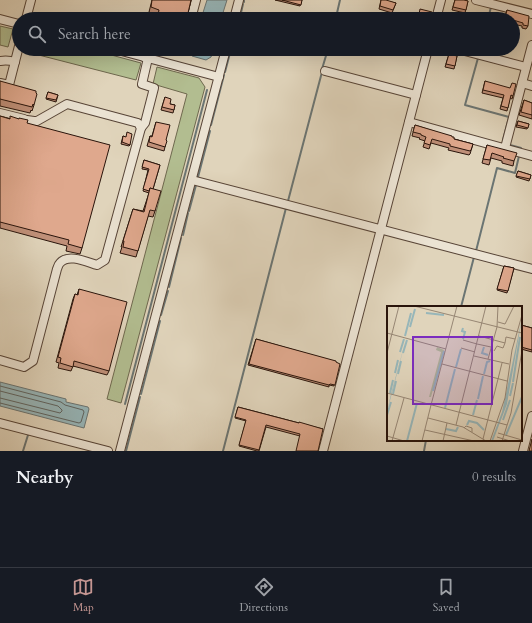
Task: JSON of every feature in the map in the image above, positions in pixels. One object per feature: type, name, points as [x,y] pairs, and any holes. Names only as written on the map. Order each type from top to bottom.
[{"type":"street","points":[[28,12],[31,0]]},
{"type":"street","points":[[193,12],[196,0]]},
{"type":"street","points":[[236,12],[239,0]]},
{"type":"street","points":[[438,12],[441,0]]},
{"type":"street","points":[[476,0],[532,14]]},
{"type":"street","points":[[0,19],[12,22]]},
{"type":"street","points":[[505,148],[532,45]]},
{"type":"street","points":[[0,83],[9,85],[16,56]]},
{"type":"street","points":[[0,360],[24,367],[33,361],[57,269],[60,263],[66,259],[74,259],[97,265],[105,260],[141,128],[145,123],[154,88],[142,84],[146,56]]},
{"type":"street","points":[[149,56],[219,77]]},
{"type":"street","points":[[120,451],[224,56]]},
{"type":"street","points":[[323,451],[426,56]]},
{"type":"street","points":[[484,56],[526,67]]},
{"type":"street","points":[[0,62],[9,60],[15,62]]},
{"type":"street","points":[[325,71],[416,95]]},
{"type":"street","points":[[522,83],[532,86]]},
{"type":"street","points":[[0,113],[37,121],[67,104],[138,122],[141,128]]},
{"type":"street","points":[[409,122],[532,156]]},
{"type":"street","points":[[192,180],[532,269]]},
{"type":"street","points":[[523,451],[532,416]]},
{"type":"street","points":[[0,423],[108,451]]},
{"type":"green space","points":[[0,26],[12,29],[8,47],[0,45]]},
{"type":"green space","points":[[43,56],[115,56],[141,63],[136,80]]},
{"type":"green space","points":[[157,67],[199,78],[205,87],[121,403],[107,399],[187,94],[153,84]]},
{"type":"water","points":[[207,0],[227,0],[223,12],[203,12]]},
{"type":"water","points":[[192,56],[211,56],[206,60]]},
{"type":"water","points":[[0,382],[66,399],[66,402],[88,407],[89,409],[84,428],[0,406]]},
{"type":"building","points":[[152,0],[191,0],[188,12],[159,12],[159,10],[151,7]]},
{"type":"building","points":[[282,0],[302,0],[301,5]]},
{"type":"building","points":[[381,0],[396,3],[393,10],[380,6]]},
{"type":"building","points":[[455,0],[468,1],[466,10],[453,7]]},
{"type":"building","points":[[420,9],[432,12],[419,12]]},
{"type":"building","points":[[520,14],[529,16],[528,26],[523,25],[523,23],[520,22]]},
{"type":"building","points":[[448,56],[457,56],[455,66],[446,64]]},
{"type":"building","points":[[0,81],[36,91],[37,94],[34,105],[33,104],[32,107],[0,99]]},
{"type":"building","points":[[485,81],[510,88],[512,83],[516,84],[513,96],[511,95],[508,108],[501,106],[504,95],[483,90]]},
{"type":"building","points":[[48,92],[58,95],[56,100],[46,98]]},
{"type":"building","points":[[165,97],[171,99],[170,104],[175,105],[174,110],[162,107]]},
{"type":"building","points":[[524,100],[532,103],[532,115],[521,112]]},
{"type":"building","points":[[0,116],[10,119],[10,116],[28,120],[27,123],[110,145],[82,248],[68,244],[69,240],[0,222]]},
{"type":"building","points":[[518,121],[529,124],[528,128],[517,125]]},
{"type":"building","points":[[156,122],[170,125],[165,147],[149,142]]},
{"type":"building","points":[[415,125],[473,144],[471,150],[450,146],[450,144],[432,139],[430,145],[424,143],[426,137],[413,132]]},
{"type":"building","points":[[127,132],[132,134],[130,145],[122,142],[123,136],[126,137]]},
{"type":"building","points":[[487,145],[517,153],[514,161],[492,153],[490,160],[483,159]]},
{"type":"building","points":[[144,160],[160,165],[153,189],[150,188],[149,191],[143,189],[149,169],[142,167]]},
{"type":"building","points":[[518,171],[531,175],[530,179],[516,176]]},
{"type":"building","points":[[150,188],[161,191],[155,211],[150,210],[138,251],[123,247],[123,241],[133,209],[144,212]]},
{"type":"building","points":[[504,266],[514,268],[508,291],[497,289]]},
{"type":"building","points":[[79,289],[127,302],[109,371],[74,361],[73,367],[60,363],[61,358],[58,357],[75,294],[78,295]]},
{"type":"building","points":[[522,325],[532,328],[532,350],[522,347]]},
{"type":"building","points":[[256,339],[336,361],[340,364],[335,385],[329,385],[249,364]]},
{"type":"building","points":[[238,407],[323,429],[318,451],[296,451],[300,434],[266,425],[259,450],[239,445],[246,420],[235,417]]},
{"type":"building","points":[[532,439],[532,451],[529,451]]},
{"type":"waterway","points":[[337,12],[340,0]]},
{"type":"waterway","points":[[241,12],[243,4]]},
{"type":"waterway","points":[[490,12],[491,7]]},
{"type":"waterway","points":[[225,72],[229,56]]},
{"type":"waterway","points":[[322,69],[326,56]]},
{"type":"waterway","points":[[478,58],[465,105],[509,117],[503,140]]},
{"type":"waterway","points":[[288,201],[322,72]]},
{"type":"waterway","points":[[211,125],[224,75]]},
{"type":"waterway","points":[[125,404],[207,90]]},
{"type":"waterway","points":[[198,177],[210,131]]},
{"type":"waterway","points":[[510,145],[521,148]]},
{"type":"waterway","points":[[476,251],[497,168],[515,173],[519,156]]},
{"type":"waterway","points":[[189,211],[196,185]]},
{"type":"waterway","points":[[223,451],[286,208]]},
{"type":"waterway","points":[[183,235],[188,213]]},
{"type":"waterway","points":[[169,287],[181,238]]},
{"type":"waterway","points":[[461,306],[474,257]]},
{"type":"waterway","points":[[161,315],[168,291]]},
{"type":"waterway","points":[[141,394],[160,321]]},
{"type":"waterway","points":[[126,451],[140,397]]},
{"type":"waterway","points":[[23,451],[28,435]]},
{"type":"waterway","points":[[424,451],[426,441]]}]
